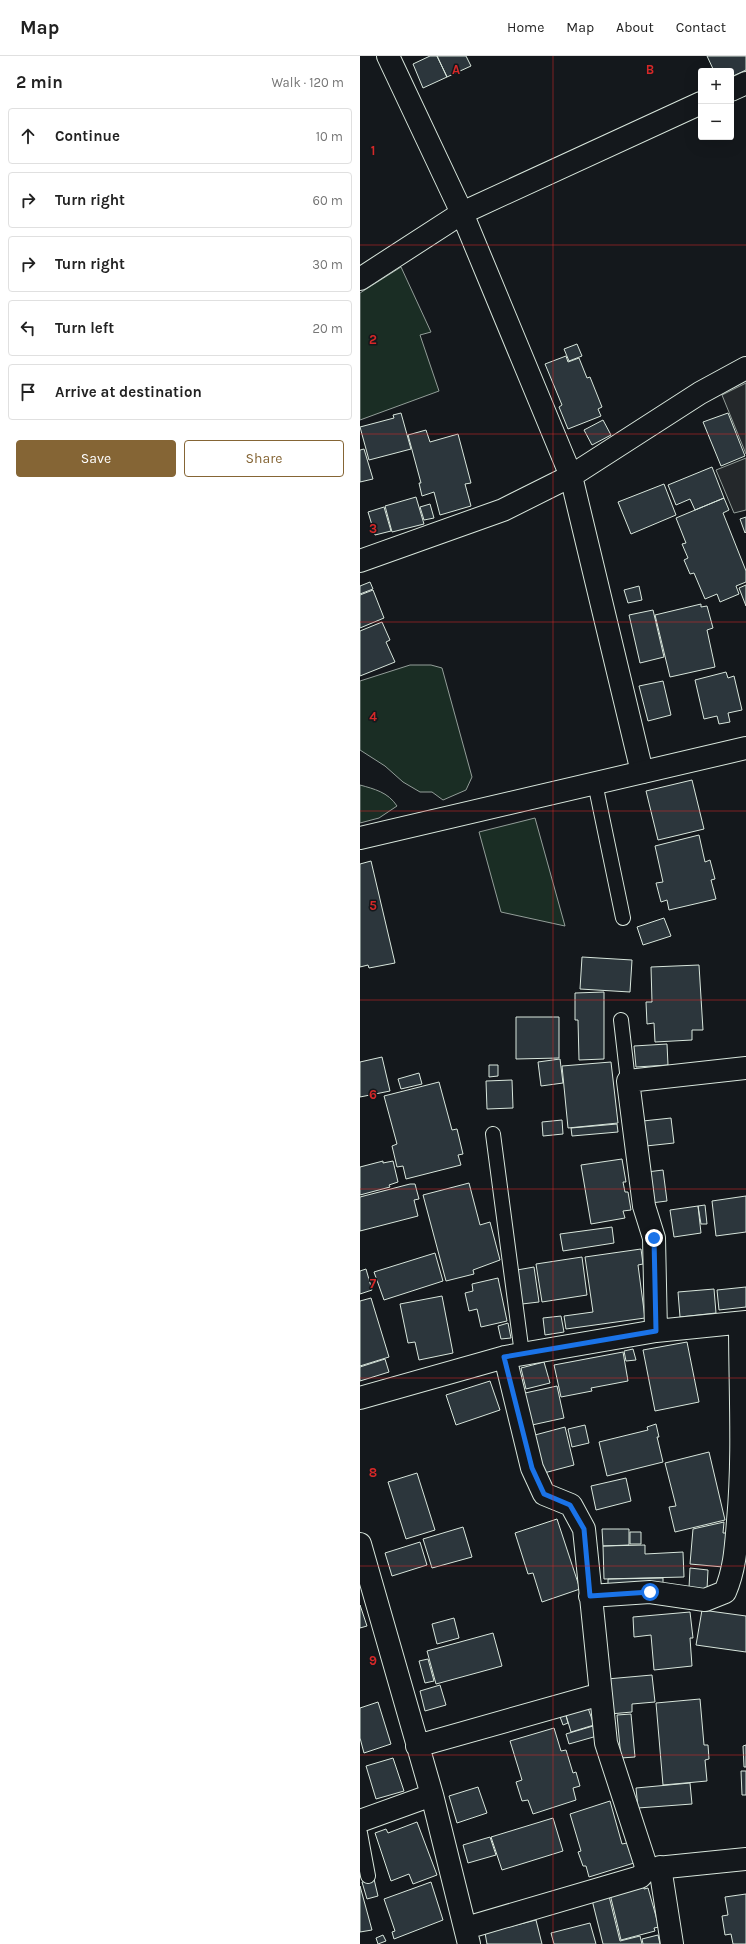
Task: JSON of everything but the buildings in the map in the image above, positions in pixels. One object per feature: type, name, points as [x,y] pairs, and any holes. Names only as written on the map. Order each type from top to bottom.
[{"type":"street","points":[[388,56],[462,213],[571,476],[642,772]]},
{"type":"street","points":[[734,89],[746,83]]},
{"type":"street","points":[[360,279],[462,213],[699,104]]},
{"type":"street","points":[[360,561],[503,510],[571,476],[700,392],[746,368]]},
{"type":"street","points":[[360,838],[746,748]]},
{"type":"street","points":[[656,1331],[654,1238],[644,1206],[628,1081],[746,1068]]},
{"type":"street","points":[[360,1398],[513,1356],[656,1331],[743,1323],[744,1489],[735,1559],[730,1580],[725,1592],[706,1600],[650,1592],[590,1596]]},
{"type":"street","points":[[513,1356],[532,1468],[544,1494],[570,1505],[584,1529],[606,1743],[653,1868],[672,1944]]},
{"type":"street","points":[[360,1544],[432,1795],[468,1936],[640,1877],[653,1868],[746,1859]]},
{"type":"street","points":[[417,1746],[601,1694]]},
{"type":"street","points":[[360,1821],[432,1795]]},
{"type":"lane","points":[[595,783],[623,918]]},
{"type":"lane","points":[[621,1020],[628,1081]]},
{"type":"lane","points":[[493,1134],[513,1356]]},
{"type":"lane","points":[[360,1833],[368,1876]]},
{"type":"green space","points":[[401,267],[431,332],[420,335],[439,391],[360,420],[360,293]]},
{"type":"green space","points":[[410,665],[431,665],[442,668],[472,777],[466,790],[443,800],[432,792],[420,792],[403,782],[385,766],[360,750],[360,681]]},
{"type":"green space","points":[[360,785],[385,794],[397,806],[379,818],[360,823]]},
{"type":"green space","points":[[535,818],[565,926],[501,912],[479,832]]},
{"type":"shaded area","points":[[746,383],[746,454],[722,395]]},
{"type":"shaded area","points":[[746,458],[746,510],[734,513],[716,470]]},
{"type":"route","points":[[650,1592],[590,1596],[584,1529],[570,1505],[544,1494],[532,1468],[504,1357],[656,1331],[654,1238]]}]
